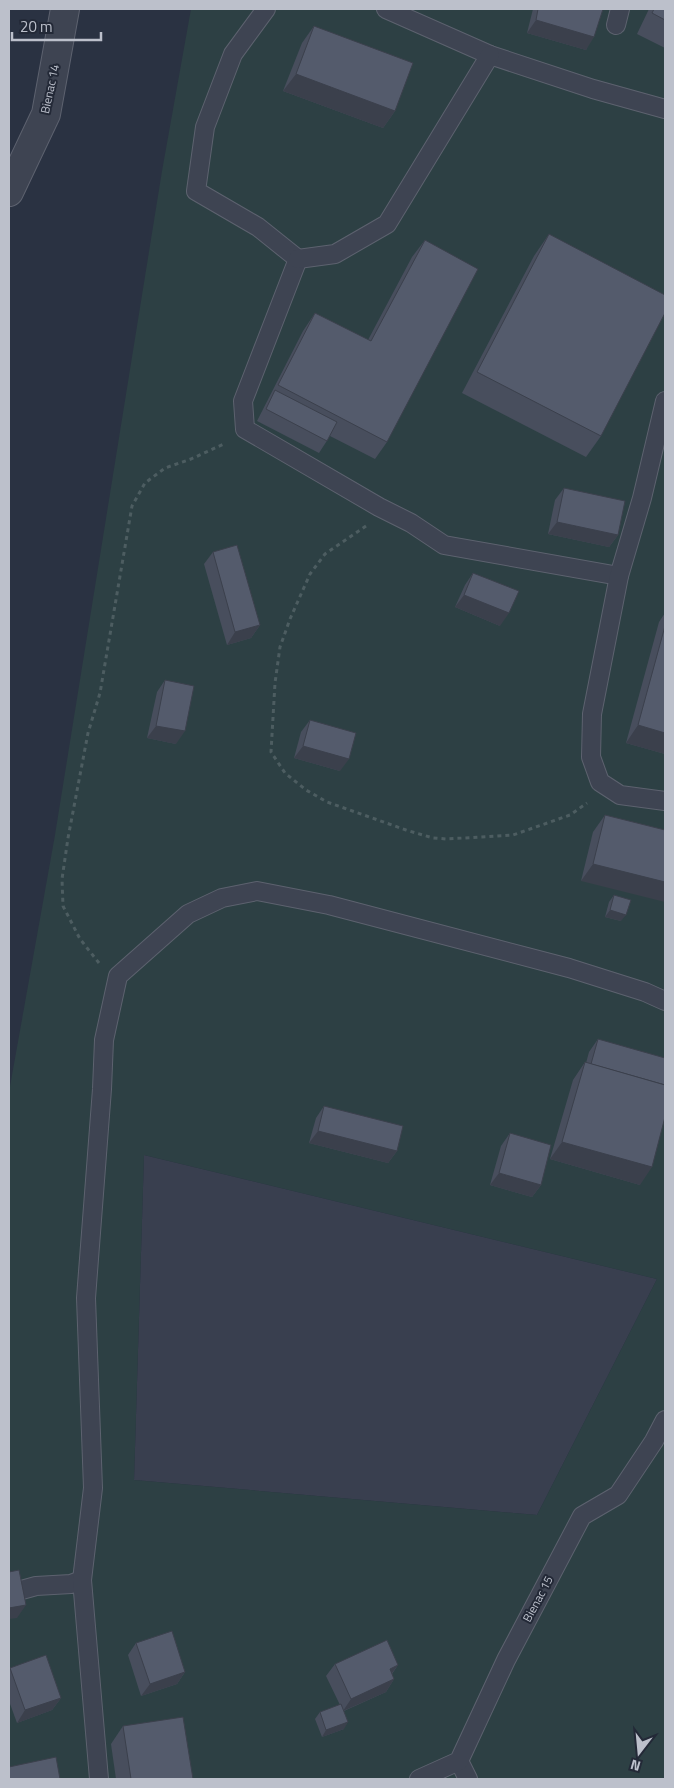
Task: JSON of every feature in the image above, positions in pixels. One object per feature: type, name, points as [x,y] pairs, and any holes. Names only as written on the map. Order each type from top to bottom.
[{"type":"street","name":"Bienac 14","points":[[9,192],[46,114],[65,9]]},
{"type":"lane","points":[[266,9],[233,54],[205,127],[196,191],[258,227],[298,259],[335,254],[387,224],[490,55]]},
{"type":"lane","points":[[386,9],[490,55],[593,89],[665,109]]},
{"type":"lane","points":[[298,259],[243,401],[245,428],[379,507],[411,523],[444,544],[618,576]]},
{"type":"lane","points":[[665,401],[642,498],[618,576],[592,714],[591,757],[600,782],[620,795],[665,801]]},
{"type":"lane","points":[[99,1779],[82,1580],[93,1488],[86,1298],[104,1040],[118,976],[188,914],[222,898],[257,891],[329,905],[569,968],[665,1000]]},
{"type":"lane","name":"Bienac 15","points":[[459,1760],[506,1660],[582,1516],[618,1495],[654,1441],[665,1420]]},
{"type":"lane","points":[[18,1591],[36,1586],[72,1584],[82,1580]]},
{"type":"lane","points":[[419,1779],[459,1760],[468,1779]]},
{"type":"path","points":[[118,976],[103,968],[80,940],[63,906],[62,879],[88,733],[100,693],[132,506],[145,484],[165,468],[214,449],[231,440],[245,428]]},
{"type":"path","points":[[379,507],[367,526],[325,554],[310,574],[280,647],[275,683],[271,752],[285,773],[306,790],[346,810],[406,830],[447,840],[513,835],[570,815],[591,800],[620,795]]},
{"type":"shaded area","points":[[144,1155],[657,1279],[537,1515],[134,1480]]},
{"type":"green space","points":[[191,9],[665,9],[665,1779],[9,1779],[9,1092],[55,835],[162,171]],"holes":[[[144,1155],[657,1279],[537,1515],[134,1480]]]},
{"type":"building","points":[[538,9],[603,9],[594,37],[536,20]]},
{"type":"building","points":[[654,9],[665,9],[665,20],[652,13]]},
{"type":"building","points":[[314,26],[413,63],[395,111],[296,74]]},
{"type":"building","points":[[549,234],[665,295],[665,313],[601,436],[477,372]]},
{"type":"building","points":[[425,240],[478,269],[387,442],[278,385],[315,313],[371,341]]},
{"type":"building","points":[[275,390],[337,422],[327,441],[266,409]]},
{"type":"building","points":[[564,488],[625,501],[618,535],[557,522]]},
{"type":"building","points":[[237,545],[260,625],[235,632],[213,552]]},
{"type":"building","points":[[473,573],[519,591],[509,613],[464,595]]},
{"type":"building","points":[[665,626],[665,733],[638,725]]},
{"type":"building","points":[[165,680],[194,686],[185,731],[156,726]]},
{"type":"building","points":[[310,720],[356,733],[349,759],[303,746]]},
{"type":"building","points":[[605,815],[665,830],[665,882],[593,864]]},
{"type":"building","points":[[614,895],[631,900],[626,915],[610,910]]},
{"type":"building","points":[[598,1039],[665,1058],[665,1085],[591,1064]]},
{"type":"building","points":[[585,1062],[665,1085],[665,1117],[652,1167],[562,1142]]},
{"type":"building","points":[[324,1106],[403,1126],[397,1151],[318,1131]]},
{"type":"building","points":[[510,1133],[551,1145],[541,1185],[499,1173]]},
{"type":"building","points":[[19,1570],[26,1605],[9,1608],[9,1572]]},
{"type":"building","points":[[172,1631],[185,1672],[150,1684],[136,1643]]},
{"type":"building","points":[[387,1640],[398,1665],[390,1669],[394,1679],[351,1699],[335,1664]]},
{"type":"building","points":[[46,1655],[61,1698],[25,1710],[10,1668]]},
{"type":"building","points":[[341,1704],[348,1722],[326,1730],[320,1712]]},
{"type":"building","points":[[183,1717],[193,1779],[131,1779],[123,1726]]},
{"type":"building","points":[[56,1757],[60,1779],[9,1779],[9,1767]]}]
